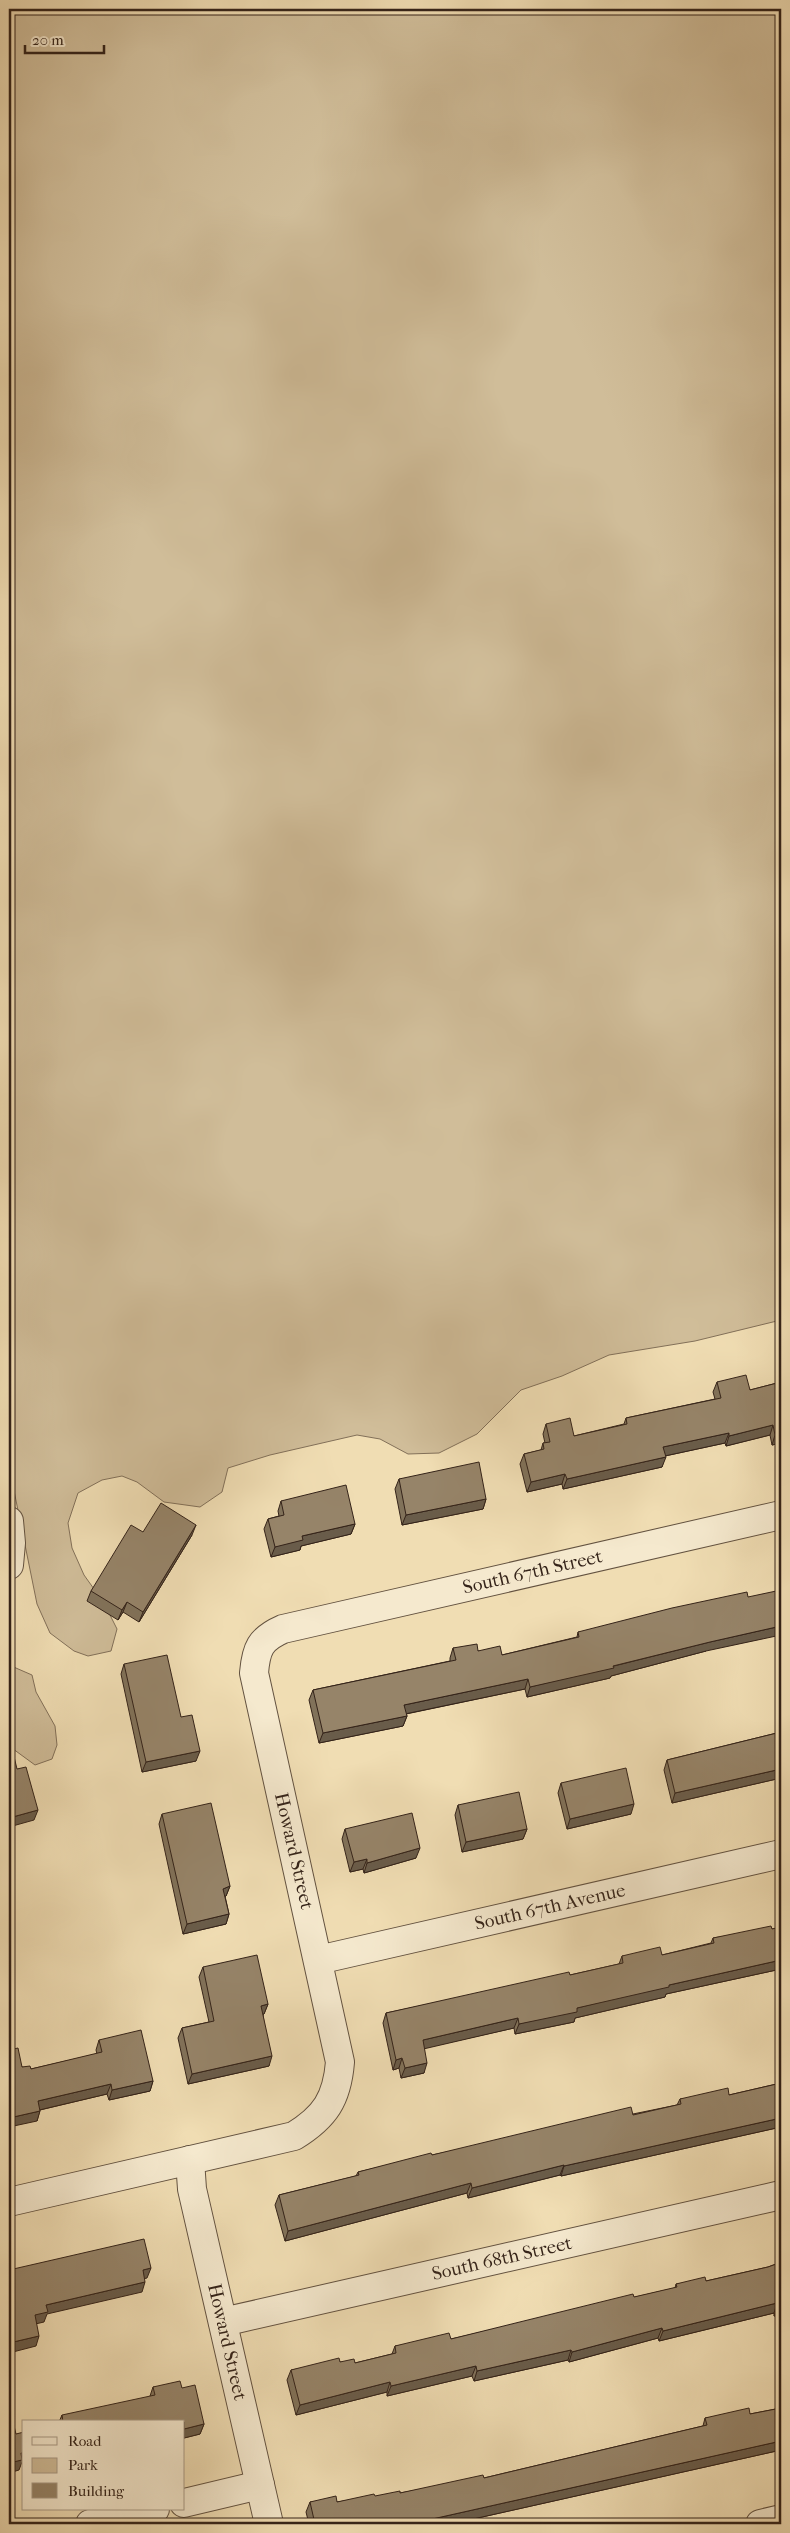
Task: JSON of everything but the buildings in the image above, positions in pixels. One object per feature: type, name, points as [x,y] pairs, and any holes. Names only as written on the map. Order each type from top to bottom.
[{"type":"street","name":"South 67th Street","points":[[283,1629],[781,1515]]},
{"type":"street","points":[[9,1521],[11,1543],[9,1565]]},
{"type":"street","name":"Howard Street","points":[[269,2524],[192,2189],[190,2160],[294,2136],[313,2124],[332,2101],[338,2085],[340,2062],[254,1673],[256,1658],[266,1637],[283,1629]]},
{"type":"street","name":"South 67th Avenue","points":[[318,1960],[781,1854]]},
{"type":"street","points":[[9,2202],[190,2160]]},
{"type":"street","name":"South 68th Street","points":[[223,2322],[781,2195]]},
{"type":"street","points":[[185,2503],[260,2485]]},
{"type":"street","points":[[90,2524],[151,2510]]},
{"type":"street","points":[[760,2524],[781,2519]]},
{"type":"green space","points":[[9,9],[781,9],[781,1320],[695,1341],[609,1355],[562,1376],[521,1390],[477,1434],[439,1453],[408,1454],[380,1439],[357,1435],[270,1455],[228,1468],[222,1492],[200,1507],[164,1502],[137,1482],[122,1476],[102,1480],[78,1493],[68,1523],[72,1548],[84,1575],[104,1603],[117,1629],[111,1651],[88,1656],[74,1651],[50,1633],[37,1604],[9,1466]]},
{"type":"green space","points":[[9,1665],[32,1675],[36,1692],[55,1726],[57,1745],[52,1759],[35,1765],[9,1746]]}]
